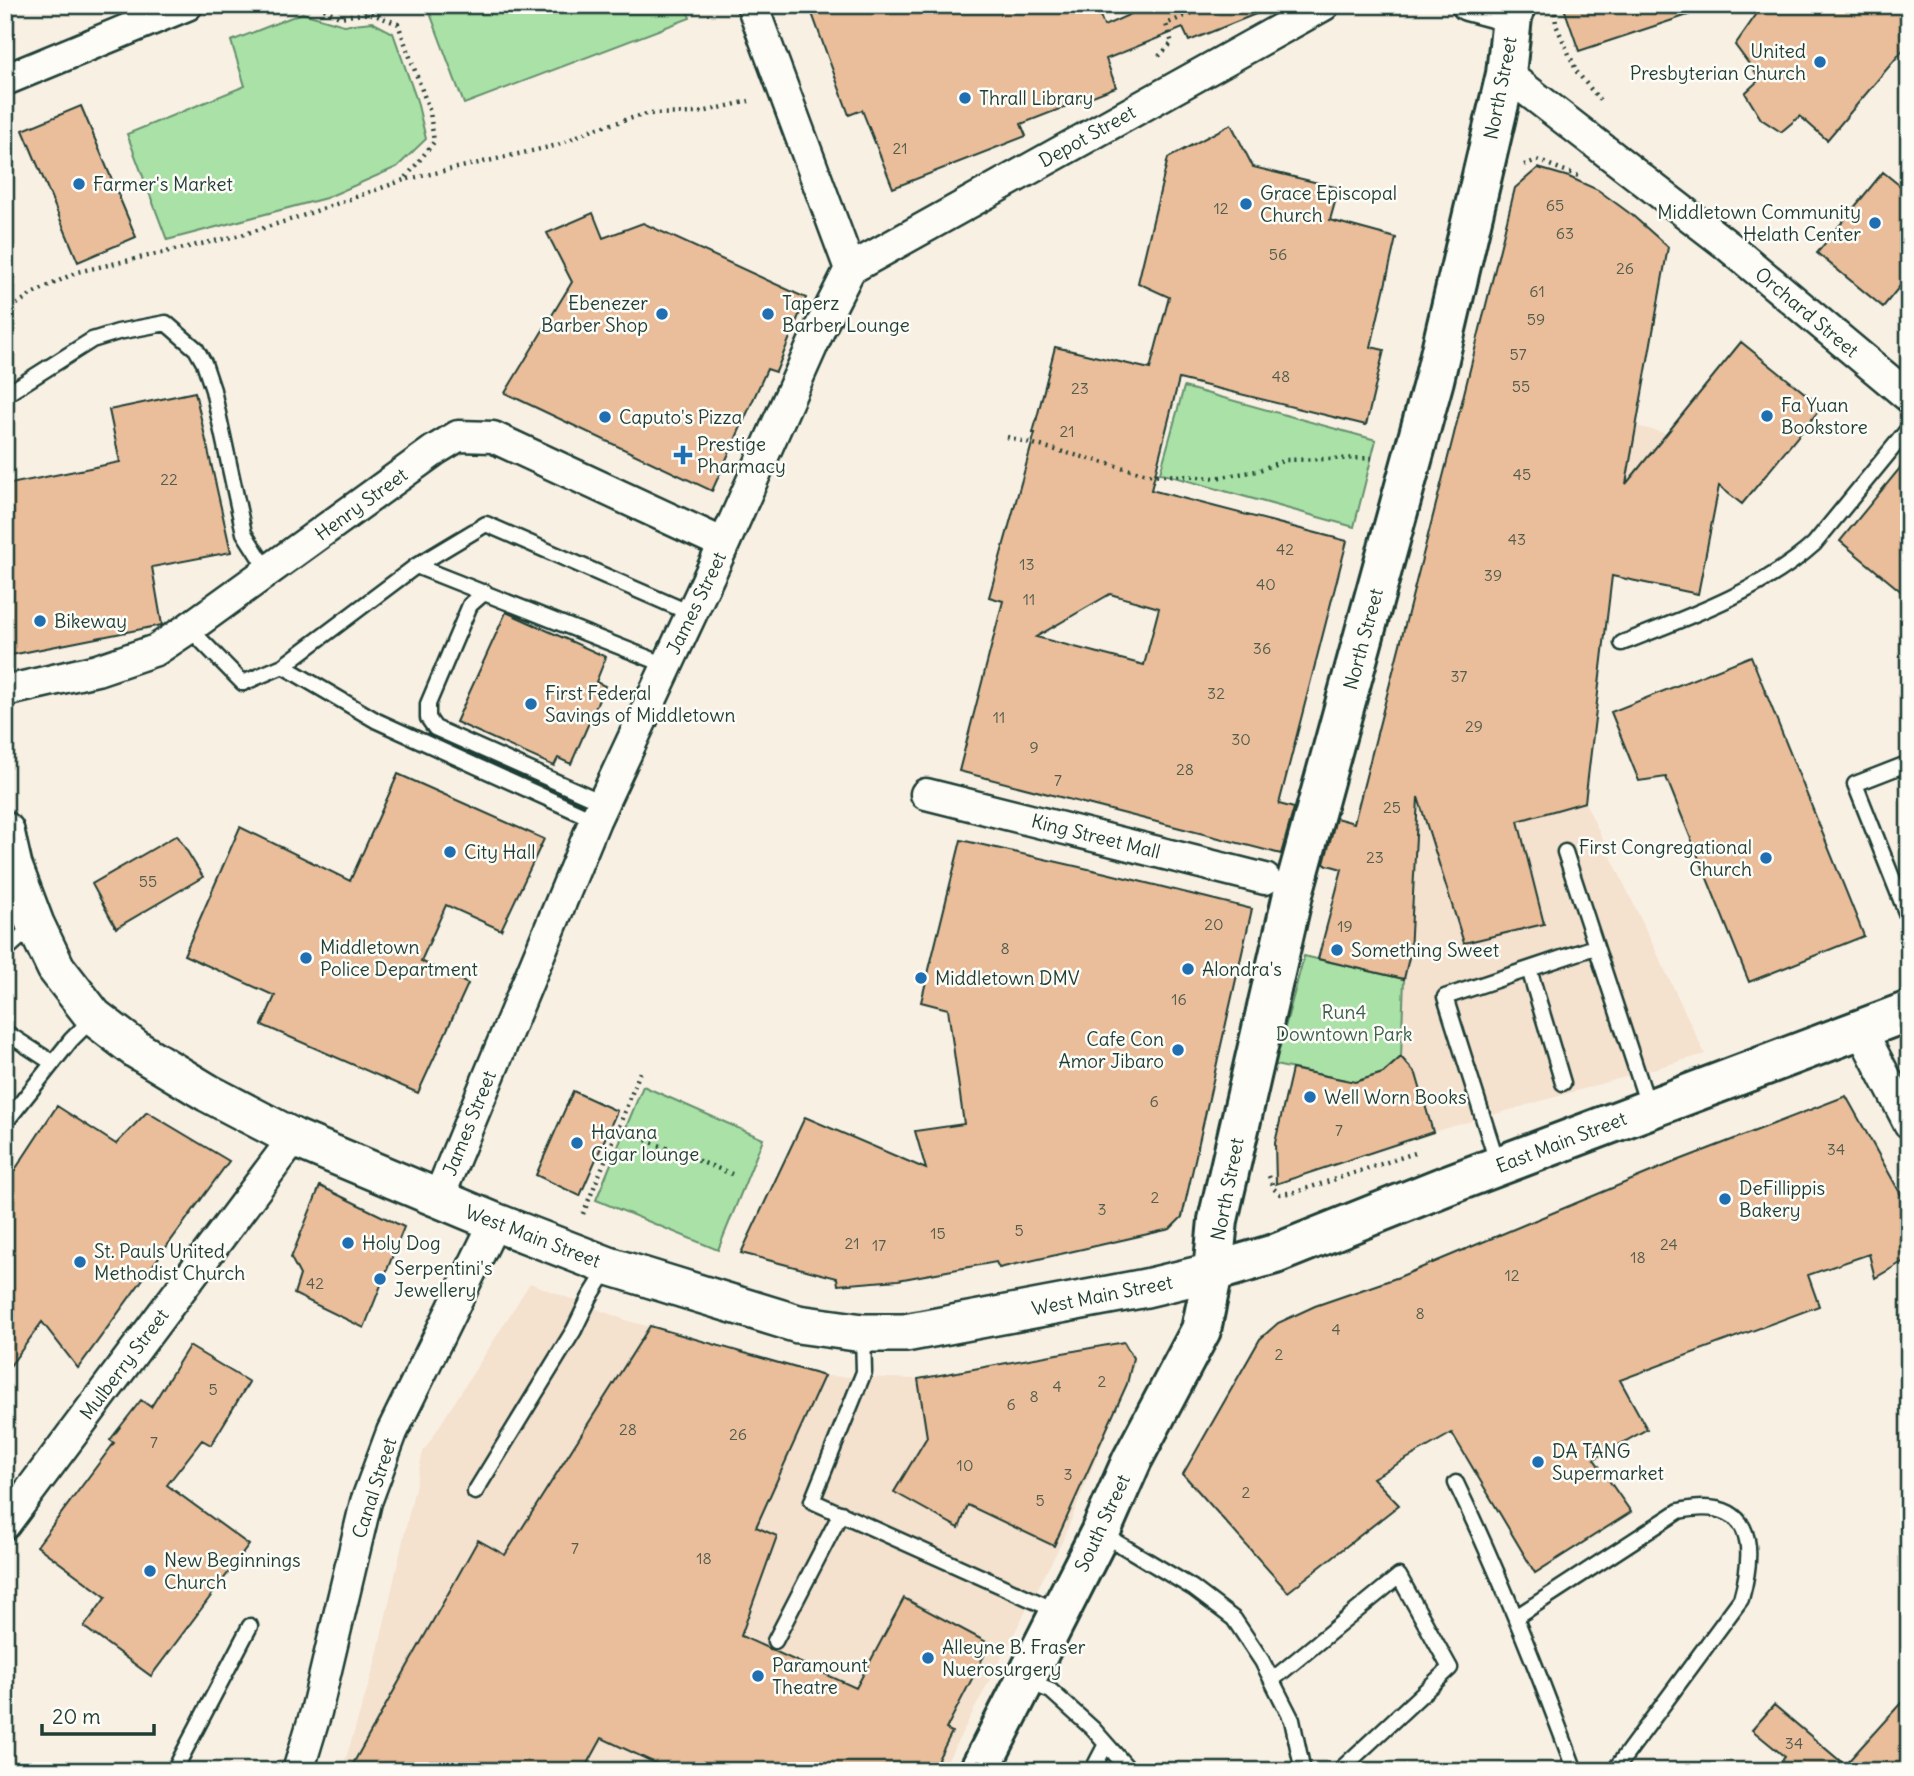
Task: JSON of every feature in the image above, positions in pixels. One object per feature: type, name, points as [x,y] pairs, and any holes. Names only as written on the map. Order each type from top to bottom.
[{"type":"main road","name":"North Street","points":[[1213,1272],[1218,1220],[1294,890],[1434,380],[1506,74],[1514,11]]},
{"type":"main road","name":"East Main Street","points":[[1213,1272],[1275,1254],[1498,1166],[1909,1011]]},
{"type":"main road","name":"South Street","points":[[979,1771],[1100,1533],[1132,1460],[1201,1330],[1213,1272]]},
{"type":"street","points":[[752,5],[850,269]]},
{"type":"street","name":"Depot Street","points":[[850,269],[1324,5]]},
{"type":"street","points":[[1467,5],[1514,11]]},
{"type":"street","points":[[5,80],[176,7]]},
{"type":"street","name":"Orchard Street","points":[[1506,74],[1727,245],[1909,397]]},
{"type":"street","name":"James Street","points":[[438,1199],[599,812],[724,544],[821,326],[850,269]]},
{"type":"street","name":"Henry Street","points":[[5,691],[97,670],[156,650],[458,436],[493,437],[724,544]]},
{"type":"street","name":"King Street Mall","points":[[926,794],[1265,879]]},
{"type":"street","name":"West Main Street","points":[[5,831],[13,866],[35,925],[56,968],[94,1017],[137,1050],[208,1093],[294,1138],[438,1199],[609,1266],[798,1324],[863,1333],[905,1333],[1146,1288],[1213,1272]]},
{"type":"street","points":[[1861,1030],[1909,1123]]},
{"type":"street","name":"Mulberry Street","points":[[5,1524],[294,1138]]},
{"type":"street","name":"Canal Street","points":[[298,1771],[316,1712],[366,1502],[392,1432],[495,1222]]},
{"type":"lane","points":[[5,396],[92,341],[118,332],[166,323],[196,349],[204,363],[213,390],[244,533],[268,571]]},
{"type":"lane","points":[[1622,643],[1698,613],[1797,560],[1858,493],[1909,428]]},
{"type":"lane","points":[[188,628],[243,683],[283,666],[416,566],[486,524],[690,613]]},
{"type":"lane","points":[[416,566],[666,665]]},
{"type":"lane","points":[[485,592],[470,605],[428,704],[428,718],[435,727],[599,812]]},
{"type":"lane","points":[[283,666],[377,721],[599,812]]},
{"type":"lane","points":[[1909,763],[1855,784],[1909,920]]},
{"type":"lane","points":[[1565,852],[1650,1109]]},
{"type":"lane","points":[[5,951],[35,925]]},
{"type":"lane","points":[[1498,1166],[1445,997],[1595,947]]},
{"type":"lane","points":[[1529,969],[1563,1083]]},
{"type":"lane","points":[[5,1123],[52,1063],[94,1017]]},
{"type":"lane","points":[[5,1032],[52,1063]]},
{"type":"lane","points":[[475,1492],[575,1329],[609,1266]]},
{"type":"lane","points":[[863,1333],[864,1372],[812,1501],[1059,1612]]},
{"type":"lane","points":[[1456,1483],[1516,1617],[1575,1771]]},
{"type":"lane","points":[[1516,1617],[1679,1511],[1703,1506],[1728,1511],[1742,1525],[1750,1550],[1741,1599],[1614,1771]]},
{"type":"lane","points":[[775,1641],[841,1513]]},
{"type":"lane","points":[[1100,1533],[1193,1588],[1234,1619],[1262,1661],[1292,1720],[1303,1771]]},
{"type":"lane","points":[[1272,1680],[1399,1576],[1450,1668],[1339,1771]]},
{"type":"lane","points":[[174,1771],[250,1626]]},
{"type":"lane","points":[[1025,1680],[1051,1691],[1130,1771]]},
{"type":"lane","points":[[1092,1771],[1106,1744]]},
{"type":"path","points":[[324,9],[339,17],[370,13],[398,24],[430,112],[434,142],[404,180]]},
{"type":"path","points":[[5,312],[32,294],[77,272],[252,231],[404,180],[558,145],[591,130],[646,114],[698,113],[749,101]]},
{"type":"path","points":[[1516,169],[1537,160]]},
{"type":"path","points":[[1007,437],[1147,474],[1216,478],[1257,471],[1285,460],[1372,458]]},
{"type":"path","points":[[583,1214],[640,1072]]},
{"type":"path","points":[[618,1129],[733,1174]]},
{"type":"path","points":[[1267,1168],[1274,1189],[1280,1194],[1296,1192],[1425,1150]]},
{"type":"shaded area","points":[[1538,168],[1569,177],[1598,190],[1668,247],[1636,426],[1689,439],[1716,499],[1698,594],[1590,572],[1608,610],[1585,802],[1705,1054],[1433,1132],[1289,1180],[1276,1178],[1275,1143],[1318,959],[1515,188]]},
{"type":"shaded area","points":[[530,1283],[625,1320],[824,1376],[918,1379],[1124,1342],[1136,1362],[1062,1542],[942,1771],[342,1771],[375,1664],[423,1452]]},
{"type":"green space","points":[[427,5],[685,5],[690,18],[464,104]]},
{"type":"green space","points":[[302,13],[344,25],[372,22],[393,33],[417,101],[426,139],[397,167],[326,198],[167,240],[127,134],[245,86],[231,41]]},
{"type":"green space","points":[[1184,387],[1376,440],[1354,527],[1160,473]]},
{"type":"green space","name":"Run4 Downtown Park","points":[[1304,956],[1404,979],[1401,1057],[1383,1073],[1355,1082],[1275,1065]]},
{"type":"green space","points":[[643,1086],[763,1139],[718,1250],[596,1200]]},
{"type":"building","name":"Thrall Library","points":[[809,5],[1096,5],[1104,26],[1151,5],[1273,7],[1189,41],[1183,28],[1106,59],[1116,87],[1021,124],[1026,136],[893,188],[862,110],[849,115]]},
{"type":"building","points":[[1563,5],[1699,5],[1700,11],[1579,51]]},
{"type":"building","name":"United Presbyterian Church","points":[[1763,5],[1909,5],[1909,43],[1827,140],[1800,116],[1781,132],[1761,119],[1745,93],[1760,79],[1735,45]]},
{"type":"building","name":"Farmer's Market","points":[[81,106],[136,237],[78,262],[23,130]]},
{"type":"building","points":[[1231,124],[1253,167],[1339,188],[1330,220],[1396,238],[1371,347],[1384,350],[1366,425],[1179,379],[1151,490],[1347,541],[1279,804],[1294,808],[1281,854],[959,771],[1003,601],[989,597],[1035,433],[1055,347],[1150,369],[1169,297],[1138,283],[1168,158]],"holes":[[[1110,594],[1159,608],[1144,665],[1036,637]]]},
{"type":"building","points":[[1538,168],[1569,177],[1598,190],[1668,247],[1626,484],[1741,342],[1822,407],[1742,504],[1719,486],[1698,594],[1612,576],[1585,802],[1518,821],[1544,924],[1464,943],[1418,797],[1410,953],[1404,979],[1318,959],[1342,869],[1324,864],[1336,818],[1354,823],[1515,188]]},
{"type":"building","name":"Middletown Community Helath Center","points":[[1883,172],[1909,193],[1909,275],[1883,307],[1817,253]]},
{"type":"building","points":[[593,213],[603,238],[643,223],[806,298],[776,372],[767,369],[712,491],[505,393],[572,282],[547,233]]},
{"type":"building","points":[[195,392],[231,552],[152,567],[162,625],[11,655],[5,627],[5,485],[120,462],[109,410]]},
{"type":"building","points":[[1909,457],[1909,598],[1840,541]]},
{"type":"building","name":"First Federal Savings of Middletown","points":[[506,612],[606,657],[596,682],[605,686],[571,764],[558,758],[554,766],[456,722]]},
{"type":"building","name":"First Congregational Church","points":[[1751,656],[1864,936],[1749,982],[1666,777],[1639,781],[1611,712]]},
{"type":"building","name":"Middletown Police Department","points":[[398,774],[544,839],[501,930],[446,905],[421,961],[468,984],[418,1093],[262,1025],[275,996],[184,955],[240,827],[350,881]]},
{"type":"building","points":[[177,835],[203,877],[116,928],[92,884]]},
{"type":"building","points":[[961,840],[1252,909],[1182,1217],[1170,1229],[999,1268],[996,1262],[898,1280],[838,1285],[837,1278],[741,1253],[805,1117],[926,1169],[915,1131],[964,1124],[948,1009],[921,1002]]},
{"type":"building","points":[[1401,1057],[1416,1074],[1433,1132],[1276,1184],[1275,1143],[1292,1069],[1355,1082],[1383,1073]]},
{"type":"building","name":"Havana Cigar lounge","points":[[573,1091],[617,1111],[580,1196],[536,1175]]},
{"type":"building","points":[[1846,1096],[1909,1209],[1909,1258],[1875,1278],[1869,1254],[1808,1275],[1819,1306],[1620,1380],[1647,1429],[1594,1459],[1631,1512],[1535,1573],[1452,1433],[1373,1478],[1399,1505],[1288,1592],[1183,1474],[1260,1339],[1278,1323],[1315,1306],[1399,1277],[1677,1161]]},
{"type":"building","name":"St. Pauls United Methodist Church","points":[[57,1106],[116,1144],[147,1112],[229,1161],[78,1368],[42,1322],[5,1373],[5,1185]]},
{"type":"building","name":"Holy Dog","points":[[320,1186],[404,1227],[364,1328],[294,1294],[300,1275],[291,1258]]},
{"type":"building","points":[[650,1326],[824,1376],[756,1527],[777,1536],[741,1636],[856,1688],[904,1598],[990,1644],[946,1729],[952,1732],[932,1771],[672,1771],[602,1738],[584,1771],[349,1771],[478,1540],[505,1555]]},
{"type":"building","points":[[1124,1342],[1133,1358],[1127,1384],[1054,1546],[968,1505],[959,1528],[894,1492],[927,1437],[918,1379]]},
{"type":"building","name":"New Beginnings Church","points":[[189,1346],[249,1382],[211,1445],[202,1440],[167,1485],[249,1545],[151,1676],[84,1627],[106,1597],[37,1546],[114,1443],[110,1440],[141,1400],[151,1407]]},
{"type":"building","points":[[1909,1694],[1909,1771],[1773,1771],[1785,1757],[1752,1730],[1774,1705],[1845,1765]]},
{"type":"place","name":"United Presbyterian Church","points":[[1820,62]]},
{"type":"place","name":"Thrall Library","points":[[965,98]]},
{"type":"place","name":"Farmer's Market","points":[[79,184]]},
{"type":"place","name":"Grace Episcopal Church","points":[[1246,204]]},
{"type":"place","name":"Middletown Community Helath Center","points":[[1875,223]]},
{"type":"place","name":"Ebenezer Barber Shop","points":[[662,314]]},
{"type":"place","name":"Taperz Barber Lounge","points":[[768,314]]},
{"type":"place","name":"Fa Yuan Bookstore","points":[[1767,416]]},
{"type":"place","name":"Caputo's Pizza","points":[[605,417]]},
{"type":"place","name":"Prestige Pharmacy","points":[[683,455]]},
{"type":"place","name":"Bikeway","points":[[40,621]]},
{"type":"place","name":"First Federal Savings of Middletown","points":[[531,704]]},
{"type":"place","name":"City Hall","points":[[450,852]]},
{"type":"place","name":"First Congregational Church","points":[[1766,858]]},
{"type":"place","name":"Something Sweet","points":[[1337,950]]},
{"type":"place","name":"Middletown Police Department","points":[[306,958]]},
{"type":"place","name":"Alondra's","points":[[1188,969]]},
{"type":"place","name":"Middletown DMV","points":[[921,978]]},
{"type":"place","name":"Cafe Con Amor Jibaro","points":[[1178,1050]]},
{"type":"place","name":"Well Worn Books","points":[[1310,1097]]},
{"type":"place","name":"Havana Cigar lounge","points":[[577,1143]]},
{"type":"place","name":"DeFillippis Bakery","points":[[1725,1199]]},
{"type":"place","name":"Holy Dog","points":[[348,1243]]},
{"type":"place","name":"St. Pauls United Methodist Church","points":[[80,1262]]},
{"type":"place","name":"Serpentini's Jewellery","points":[[380,1279]]},
{"type":"place","name":"DA TANG Supermarket","points":[[1538,1462]]},
{"type":"place","name":"New Beginnings Church","points":[[150,1571]]},
{"type":"place","name":"Alleyne B. Fraser Nuerosurgery","points":[[928,1658]]},
{"type":"place","name":"Paramount Theatre","points":[[758,1676]]}]
